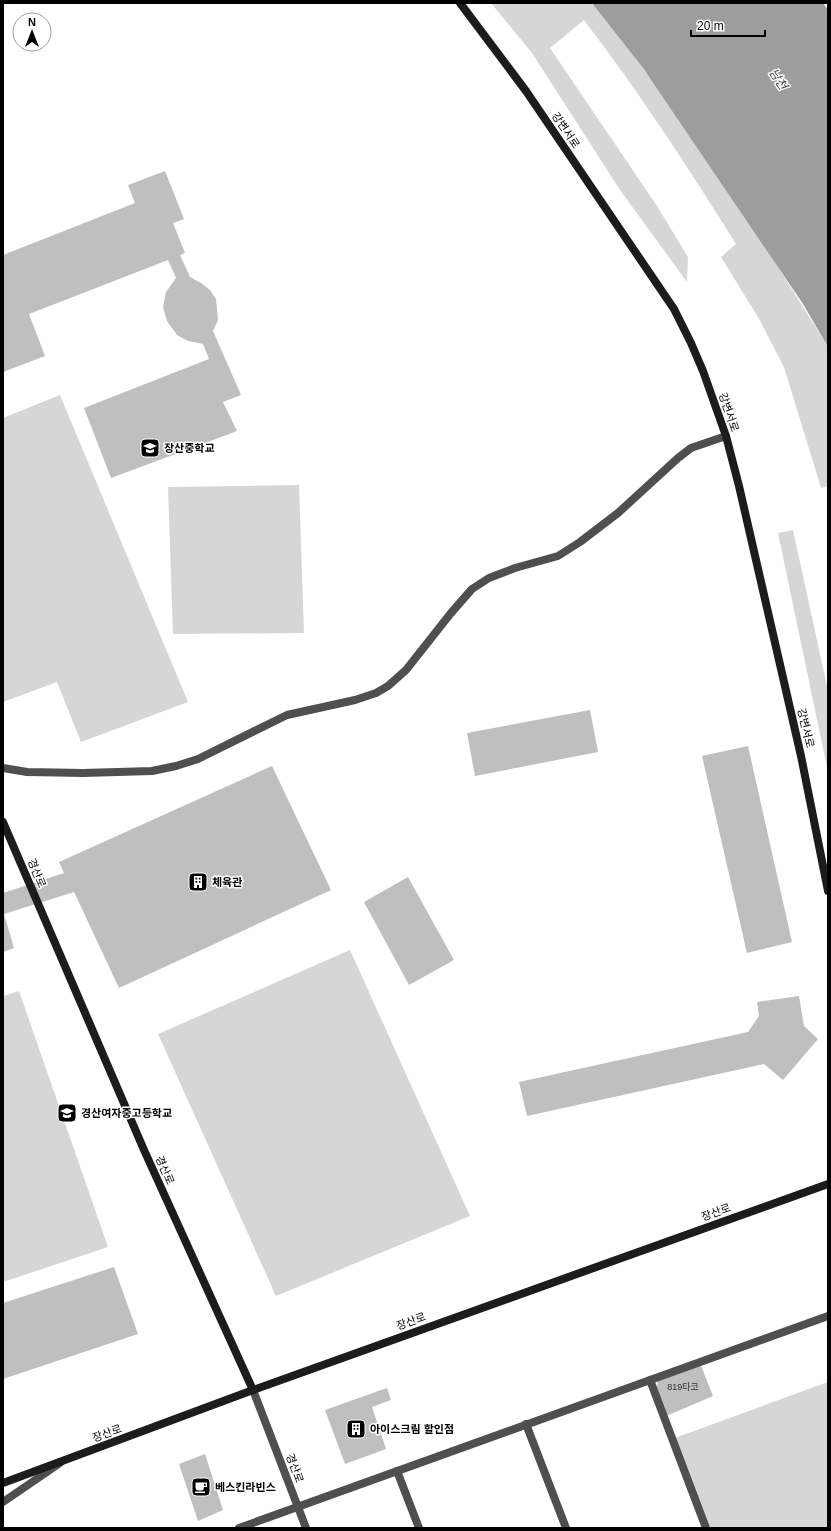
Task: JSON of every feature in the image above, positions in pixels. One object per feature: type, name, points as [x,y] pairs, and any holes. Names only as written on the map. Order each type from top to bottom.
[{"type":"street","name":"강변서로","points":[[460,3],[526,91],[674,309],[703,371],[726,436],[739,486],[801,756],[828,891]]},
{"type":"street","points":[[3,768],[27,772],[83,773],[152,771],[176,766],[198,758],[287,715],[355,700],[376,693],[388,686],[406,670],[472,589],[496,575],[558,556],[580,542],[618,513],[691,448],[726,436]]},
{"type":"street","name":"경산로","points":[[3,822],[144,1150],[253,1390],[306,1528]]},
{"type":"street","name":"장산로","points":[[3,1483],[253,1390],[828,1184]]},
{"type":"street","points":[[239,1528],[828,1316]]},
{"type":"street","points":[[650,1380],[706,1528]]},
{"type":"street","points":[[526,1424],[566,1528]]},
{"type":"street","points":[[3,1502],[66,1460]]},
{"type":"street","points":[[397,1471],[419,1528]]},
{"type":"shaded area","points":[[491,3],[597,3],[688,132],[771,256],[828,347],[828,486],[821,488],[784,367],[758,317],[721,257],[736,244],[644,102],[584,20],[550,48],[657,206],[688,257],[687,282],[620,190],[532,53]]},
{"type":"shaded area","points":[[60,395],[188,702],[81,742],[57,682],[3,702],[3,418]]},
{"type":"shaded area","points":[[299,485],[304,633],[173,634],[168,487]]},
{"type":"shaded area","points":[[793,530],[828,691],[828,772],[778,533]]},
{"type":"shaded area","points":[[350,950],[470,1216],[276,1296],[158,1034]]},
{"type":"shaded area","points":[[19,991],[108,1247],[3,1282],[3,996]]},
{"type":"shaded area","points":[[828,1382],[828,1528],[706,1528],[672,1439]]},
{"type":"water","name":"남천","points":[[592,3],[823,3],[828,10],[828,347],[803,304],[643,68]]},
{"type":"building","points":[[165,171],[184,219],[173,223],[185,253],[180,255],[190,277],[210,290],[216,299],[218,320],[213,331],[241,395],[223,402],[237,431],[111,478],[84,408],[209,359],[203,344],[188,341],[177,335],[167,321],[163,307],[166,292],[176,278],[168,260],[29,314],[45,356],[3,372],[3,255],[135,203],[128,185]]},
{"type":"building","points":[[590,710],[598,752],[475,776],[467,733]]},
{"type":"building","points":[[748,746],[792,942],[747,953],[702,756]]},
{"type":"building","name":"체육관","points":[[272,766],[331,890],[119,988],[74,892],[4,914],[14,948],[3,952],[3,893],[64,873],[59,862]]},
{"type":"building","points":[[408,877],[454,960],[409,985],[364,902]]},
{"type":"building","points":[[799,996],[804,1026],[818,1039],[783,1080],[764,1064],[527,1116],[519,1082],[748,1032],[759,1016],[757,1002]]},
{"type":"building","points":[[114,1267],[138,1334],[3,1379],[3,1303]]},
{"type":"building","points":[[700,1363],[713,1396],[664,1417],[655,1394],[658,1381]]},
{"type":"building","name":"아이스크림 할인점","points":[[387,1388],[391,1400],[372,1407],[386,1449],[345,1464],[325,1410]]},
{"type":"building","name":"베스킨라빈스","points":[[205,1454],[223,1510],[198,1521],[179,1464]]},
{"type":"place","name":"장산중학교","points":[[150,448]]},
{"type":"place","name":"체육관","points":[[198,882]]},
{"type":"place","name":"경산여자중고등학교","points":[[67,1113]]},
{"type":"place","name":"아이스크림 할인점","points":[[356,1429]]},
{"type":"place","name":"베스킨라빈스","points":[[201,1487]]}]
